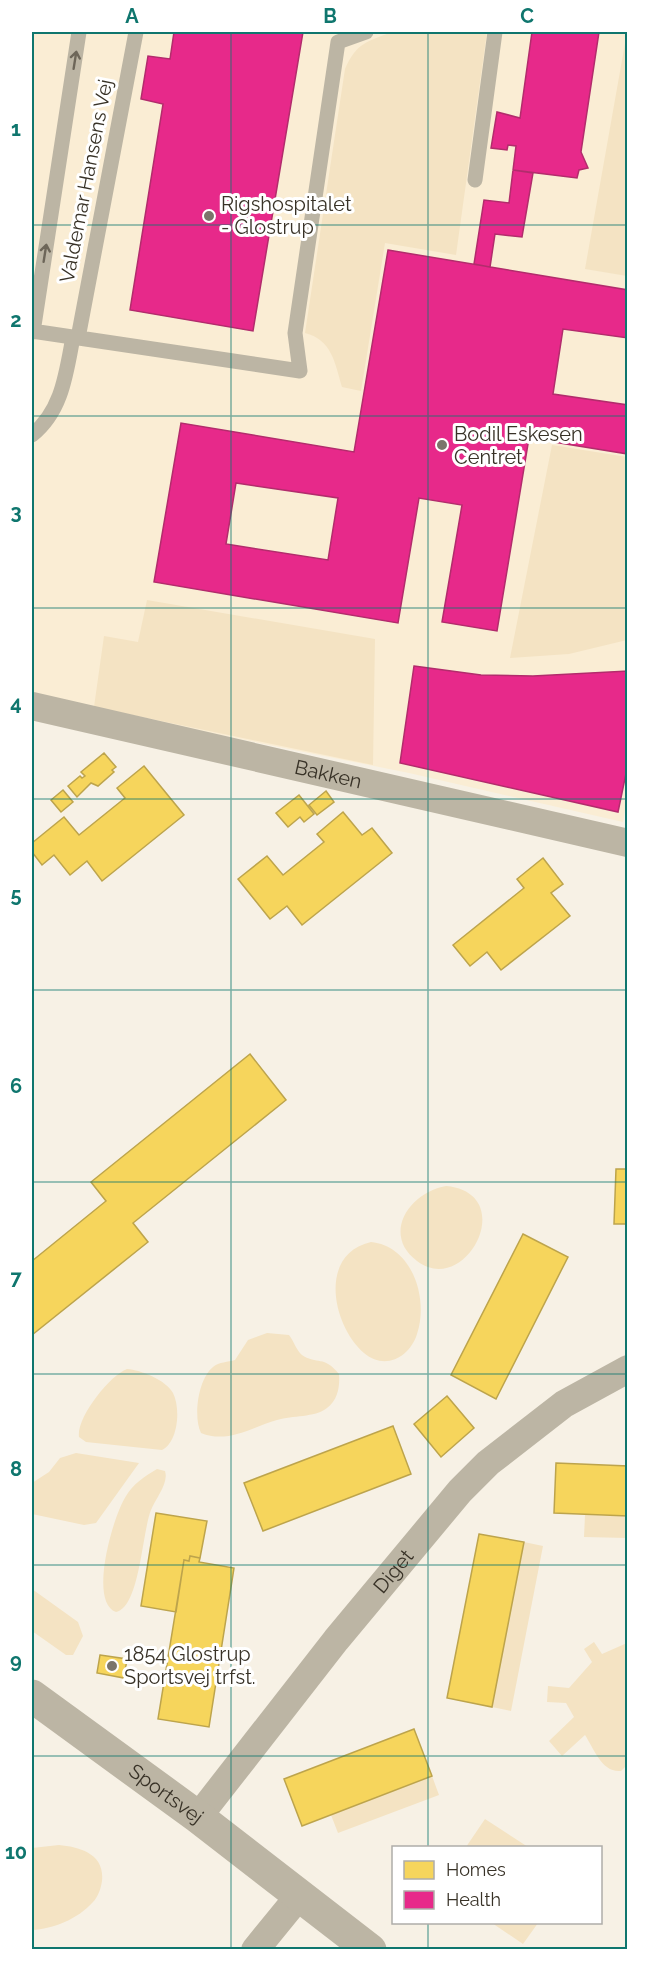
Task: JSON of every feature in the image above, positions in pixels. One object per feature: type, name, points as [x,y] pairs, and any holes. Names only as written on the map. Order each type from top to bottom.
[{"type":"street","name":"Bakken","points":[[32,706],[627,843]]},
{"type":"street","name":"Diget","points":[[198,1817],[336,1640],[460,1491],[488,1463],[556,1410],[627,1369]]},
{"type":"street","name":"Sportsvej","points":[[32,1696],[198,1817],[370,1950]]},
{"type":"street","points":[[255,1950],[299,1896]]},
{"type":"lane","points":[[79,32],[32,332],[300,371],[295,333],[338,42],[366,32]]},
{"type":"lane","name":"Valdemar Hansens Vej","points":[[32,435],[42,426],[56,406],[64,385],[76,338],[136,32]]},
{"type":"lane","points":[[475,180],[495,32]]},
{"type":"shaded area","points":[[32,32],[627,32],[628,793],[623,822],[409,773],[140,719],[32,692]]},
{"type":"shaded area","points":[[392,32],[487,32],[456,255],[385,243],[361,391],[342,387],[327,347],[314,336],[305,333],[345,69],[354,53],[364,44]]},
{"type":"shaded area","points":[[628,32],[627,276],[585,269]]},
{"type":"shaded area","points":[[552,445],[627,457],[627,640],[569,654],[510,658]]},
{"type":"shaded area","points":[[147,600],[375,639],[373,765],[94,707],[104,636],[138,642]]},
{"type":"shaded area","points":[[446,1186],[468,1193],[480,1206],[482,1223],[478,1240],[467,1255],[453,1266],[435,1269],[417,1261],[406,1250],[401,1239],[401,1227],[404,1216],[421,1196]]},
{"type":"shaded area","points":[[371,1242],[397,1253],[407,1263],[419,1290],[420,1320],[414,1342],[403,1355],[388,1361],[380,1361],[364,1353],[344,1326],[338,1309],[337,1275],[343,1260],[354,1249]]},
{"type":"shaded area","points":[[267,1333],[289,1335],[302,1355],[312,1360],[325,1362],[334,1368],[339,1374],[339,1388],[334,1401],[322,1411],[310,1415],[283,1418],[230,1436],[211,1436],[201,1433],[197,1418],[198,1398],[208,1373],[218,1364],[235,1360],[248,1340]]},
{"type":"shaded area","points":[[127,1369],[153,1376],[170,1388],[173,1393],[177,1408],[175,1433],[172,1440],[162,1450],[86,1442],[79,1437],[88,1409],[112,1379]]},
{"type":"shaded area","points":[[76,1453],[139,1463],[96,1523],[84,1525],[32,1514],[32,1483],[49,1472],[60,1458]]},
{"type":"shaded area","points":[[157,1469],[165,1471],[165,1480],[148,1520],[139,1567],[130,1597],[124,1607],[116,1612],[108,1605],[103,1576],[115,1521],[129,1492]]},
{"type":"shaded area","points":[[585,1515],[627,1516],[627,1538],[584,1537]]},
{"type":"shaded area","points":[[524,1542],[543,1546],[511,1711],[492,1707]]},
{"type":"shaded area","points":[[32,1589],[78,1622],[83,1636],[73,1655],[66,1655],[32,1631]]},
{"type":"shaded area","points":[[594,1642],[602,1654],[627,1643],[627,1765],[621,1771],[614,1771],[604,1764],[585,1735],[562,1756],[549,1741],[574,1717],[566,1703],[547,1702],[548,1686],[569,1688],[592,1662],[584,1649]]},
{"type":"shaded area","points":[[432,1776],[439,1795],[338,1833],[331,1815]]},
{"type":"shaded area","points":[[485,1819],[526,1846],[467,1846]]},
{"type":"shaded area","points":[[59,1845],[83,1850],[95,1858],[102,1872],[100,1889],[93,1902],[73,1918],[48,1928],[32,1930],[32,1848]]},
{"type":"shaded area","points":[[493,1924],[537,1924],[523,1944]]},
{"type":"building: Homes","points":[[104,753],[116,767],[112,770],[114,772],[98,786],[91,783],[77,797],[68,786],[80,776],[82,778],[85,776],[81,772]]},
{"type":"building: Homes","points":[[144,766],[184,815],[102,881],[87,861],[70,875],[54,855],[42,865],[32,852],[32,843],[64,817],[79,835],[125,798],[117,788]]},
{"type":"building: Homes","points":[[63,790],[73,802],[61,812],[51,800]]},
{"type":"building: Homes","points":[[326,791],[334,802],[317,815],[309,805]]},
{"type":"building: Homes","points":[[299,795],[314,814],[304,822],[300,817],[288,827],[276,813]]},
{"type":"building: Homes","points":[[343,812],[362,835],[372,828],[392,853],[302,925],[287,906],[270,919],[238,879],[267,856],[283,875],[324,842],[317,834]]},
{"type":"building: Homes","points":[[543,858],[563,884],[551,893],[570,916],[501,970],[487,952],[470,966],[453,945],[524,888],[517,879]]},
{"type":"building: Homes","points":[[250,1054],[286,1100],[133,1223],[148,1242],[32,1335],[32,1261],[106,1201],[91,1182]]},
{"type":"building: Homes","points":[[616,1169],[628,1169],[628,1224],[614,1224]]},
{"type":"building: Homes","points":[[523,1234],[568,1257],[496,1399],[451,1375]]},
{"type":"building: Homes","points":[[447,1396],[474,1428],[441,1457],[414,1424]]},
{"type":"building: Homes","points":[[393,1426],[411,1474],[263,1531],[244,1483]]},
{"type":"building: Homes","points":[[556,1463],[628,1466],[628,1516],[554,1513]]},
{"type":"building: Homes","points":[[156,1513],[207,1521],[200,1558],[190,1556],[189,1561],[184,1560],[176,1612],[141,1606]]},
{"type":"building: Homes","points":[[479,1534],[524,1542],[492,1707],[447,1698]]},
{"type":"building: Homes","points":[[190,1556],[200,1558],[199,1562],[234,1568],[209,1727],[158,1719],[184,1560],[189,1561]]},
{"type":"building: Homes","name":"1854 Glostrup Sportsvej trfst.","points":[[100,1655],[127,1659],[124,1678],[97,1673]]},
{"type":"building: Homes","points":[[414,1729],[432,1776],[302,1826],[284,1779]]},
{"type":"building: Health","name":"Rigshospitalet - Glostrup","points":[[174,32],[303,32],[253,331],[130,310],[163,104],[141,99],[148,56],[170,59]]},
{"type":"building: Health","points":[[532,32],[599,32],[581,152],[588,168],[579,170],[577,178],[513,170],[516,146],[508,145],[507,150],[491,148],[497,112],[520,118]]},
{"type":"building: Health","points":[[513,170],[533,173],[522,237],[495,234],[490,267],[474,264],[484,200],[509,203]]},
{"type":"building: Health","name":"Bodil Eskesen Centret","points":[[388,250],[628,290],[628,338],[563,329],[553,394],[628,405],[628,454],[529,438],[497,631],[442,622],[462,505],[419,498],[398,623],[154,582],[181,423],[354,452]],"holes":[[[236,483],[338,498],[328,560],[226,544]]]},
{"type":"building: Health","points":[[414,666],[481,675],[533,676],[628,671],[628,764],[618,812],[400,763]]},
{"type":"place","name":"Rigshospitalet - Glostrup","points":[[209,216]]},
{"type":"place","name":"Bodil Eskesen Centret","points":[[442,445]]},
{"type":"place","name":"1854 Glostrup Sportsvej trfst.","points":[[112,1666]]}]
